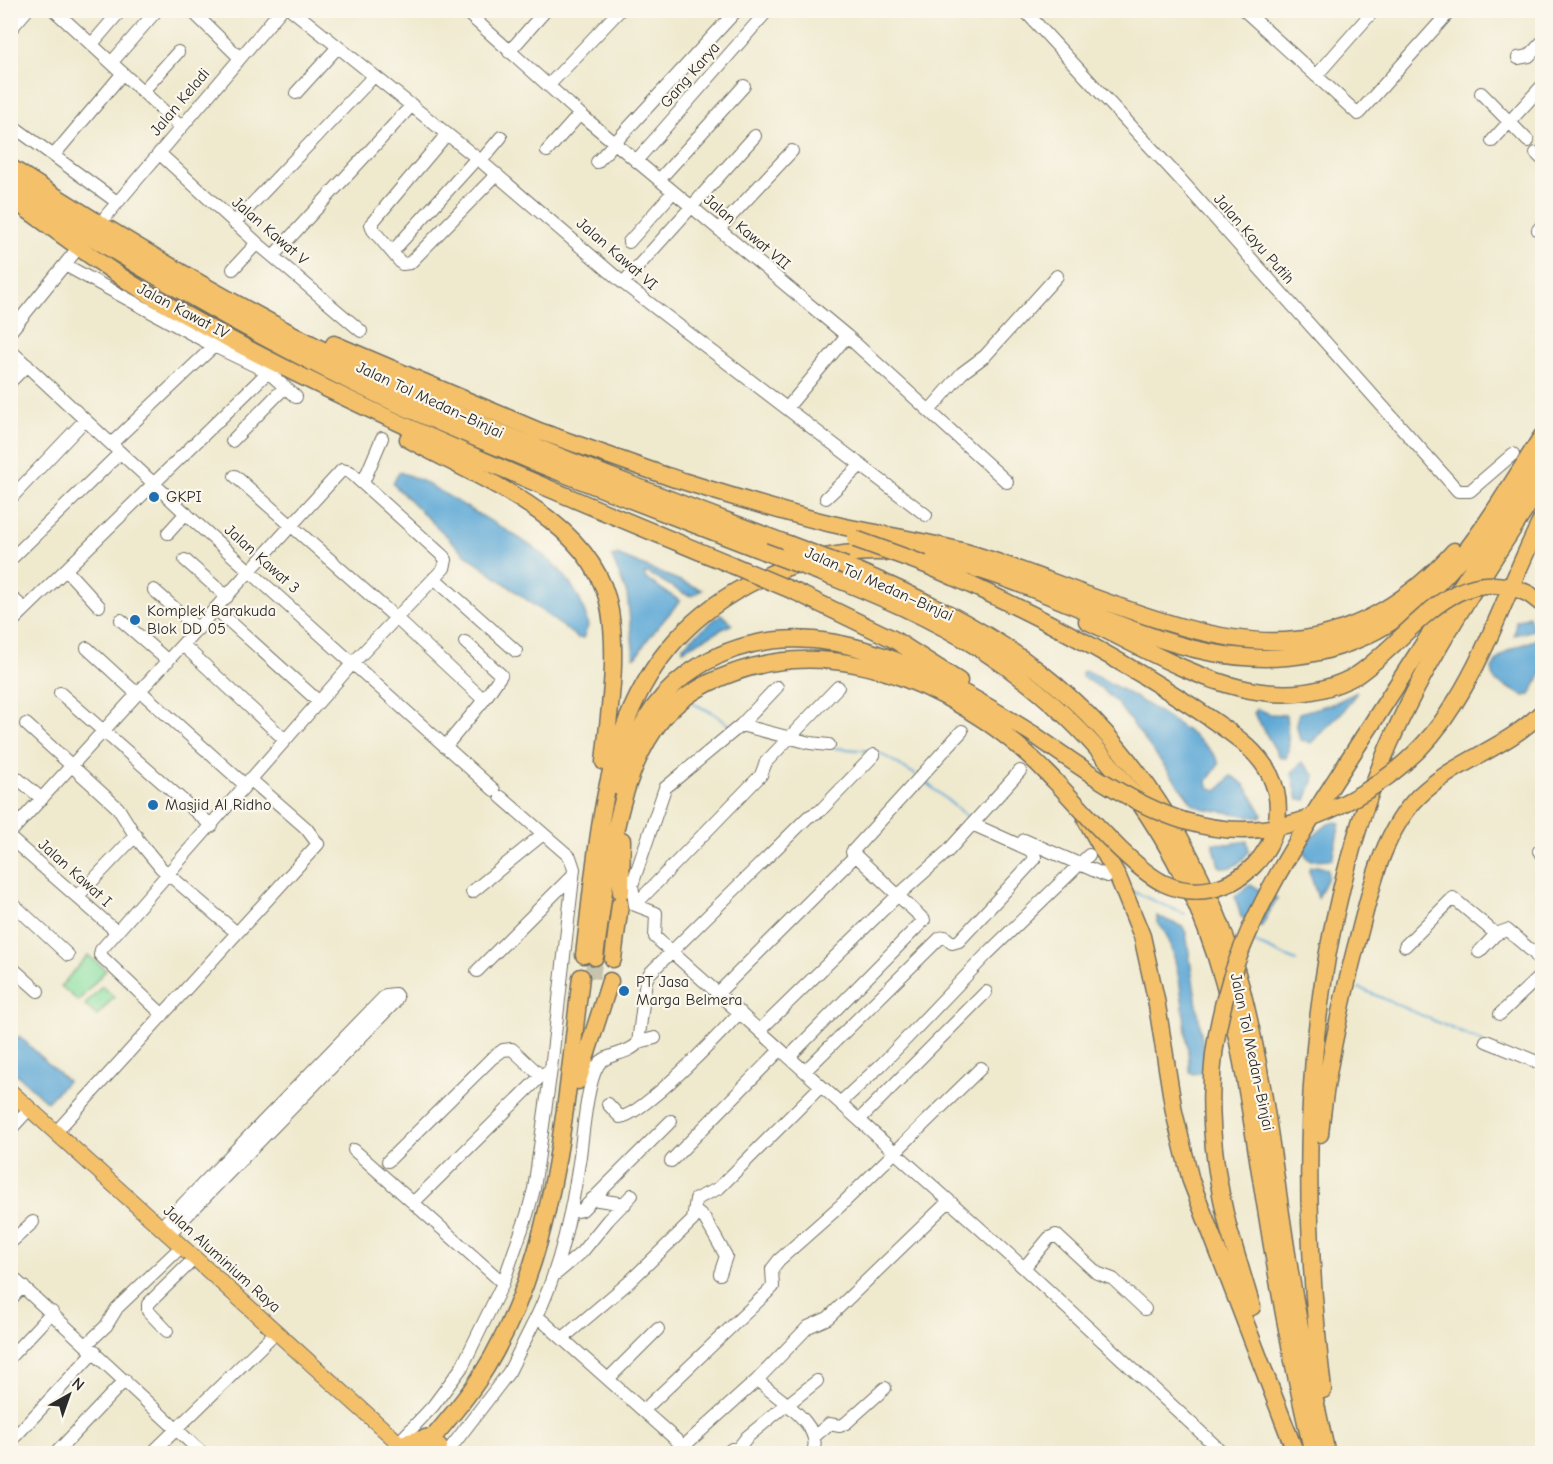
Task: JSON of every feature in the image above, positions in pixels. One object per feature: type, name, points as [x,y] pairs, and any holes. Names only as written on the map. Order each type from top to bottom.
[{"type":"highway","name":"Jalan Tol Medan–Binjai","points":[[10,167],[110,231],[218,295],[355,366],[462,416],[606,475],[846,566],[949,613],[1041,673],[1086,714],[1143,781],[1177,834],[1225,938],[1242,991],[1268,1131],[1292,1284],[1327,1454]]},
{"type":"highway","name":"Jalan Tol Medan–Binjai","points":[[10,185],[197,301],[361,386],[515,454],[822,573],[936,623],[1020,677],[1066,715],[1094,744],[1147,810],[1162,836],[1208,933],[1233,1017],[1278,1286],[1313,1454]]},
{"type":"highway","points":[[10,198],[157,299],[268,365],[531,507],[568,534],[593,564],[607,596],[613,638],[589,956],[624,798],[645,746],[662,720],[683,699],[727,675],[762,664],[808,659],[856,664],[903,678],[934,692],[982,720],[1024,752],[1130,858],[1153,877],[1185,890],[1218,888],[1246,874],[1260,860],[1273,834],[1277,798],[1269,775],[1257,756],[1211,719],[1137,670],[1075,634],[928,560]]},
{"type":"highway","points":[[218,295],[539,431],[667,476],[1003,582],[1212,679],[1262,693],[1310,693],[1340,684],[1373,664],[1437,605],[1471,586],[1495,583],[1507,585],[1528,594],[1542,604]]},
{"type":"highway","points":[[268,365],[440,442],[796,592],[893,639],[956,678],[1108,786],[1141,804],[1180,820],[1216,829],[1249,831],[1286,826],[1321,815],[1388,777],[1417,752],[1438,728],[1469,678],[1542,519]]},
{"type":"highway","points":[[860,535],[964,552],[1156,618],[1206,632],[1245,639],[1279,641],[1325,634],[1381,612],[1434,572],[1474,525],[1542,429]]},
{"type":"highway","points":[[598,843],[610,768],[629,711],[657,664],[695,621],[747,585],[818,558],[887,552],[995,574],[1161,639],[1203,652],[1269,660],[1311,655],[1351,643],[1380,629],[1408,612],[1435,588],[1480,532],[1542,436]]},
{"type":"highway","points":[[1297,1454],[1229,1230],[1215,1174],[1210,1126],[1213,1057],[1222,1004],[1237,955],[1270,884],[1348,759],[1542,461]]},
{"type":"highway","points":[[1332,1454],[1317,1344],[1311,1245],[1310,1108],[1316,1022],[1331,932],[1352,850],[1377,775],[1414,694],[1542,484]]},
{"type":"highway","points":[[606,880],[616,799],[625,760],[639,728],[664,694],[688,673],[724,653],[771,639],[828,641],[888,658],[956,689],[1033,734]]},
{"type":"highway","points":[[1311,1245],[1327,1075],[1342,999],[1371,889],[1386,846],[1404,814],[1419,796],[1452,771],[1506,741],[1542,712]]},
{"type":"highway","points":[[613,959],[625,900],[622,834],[633,782],[645,746]]},
{"type":"highway","points":[[1044,770],[1070,799],[1096,836],[1125,891],[1142,936],[1156,999],[1174,1112],[1191,1181],[1297,1454]]},
{"type":"highway","points":[[419,1454],[438,1448],[488,1377],[527,1305],[558,1214],[578,1081],[587,978],[555,1172],[537,1250],[506,1331],[438,1448]]},
{"type":"highway","points":[[578,1081],[609,981]]},
{"type":"highway","points":[[403,1446],[438,1448]]},
{"type":"main road","name":"Jalan Aluminium Raya","points":[[10,1091],[403,1446]]},
{"type":"street","points":[[10,30],[27,10]]},
{"type":"street","points":[[92,44],[121,10]]},
{"type":"street","points":[[112,62],[157,10]]},
{"type":"street","points":[[191,10],[239,57]]},
{"type":"street","name":"Jalan Keladi","points":[[106,216],[180,126],[281,10]]},
{"type":"street","name":"Jalan Kawat VI","points":[[292,10],[306,15],[337,48],[479,159],[623,283],[926,515]]},
{"type":"street","name":"Jalan Kawat VII","points":[[464,10],[580,114],[846,336],[1007,482]]},
{"type":"street","points":[[509,52],[546,10]]},
{"type":"street","points":[[548,86],[620,10]]},
{"type":"street","points":[[597,162],[737,10]]},
{"type":"street","name":"Gang Karya","points":[[636,161],[768,10]]},
{"type":"street","name":"Jalan Kayu Putih","points":[[1024,10],[1180,179],[1458,491],[1470,491],[1513,454]]},
{"type":"street","points":[[1244,10],[1358,114],[1451,10]]},
{"type":"street","points":[[1316,76],[1374,10]]},
{"type":"street","points":[[63,13],[92,44],[180,126]]},
{"type":"street","points":[[1518,58],[1529,56],[1542,42]]},
{"type":"street","points":[[296,93],[337,48]]},
{"type":"street","points":[[143,91],[178,52]]},
{"type":"street","points":[[54,155],[123,72]]},
{"type":"street","points":[[234,223],[374,76]]},
{"type":"street","points":[[1492,141],[1542,86]]},
{"type":"street","points":[[659,180],[744,87]]},
{"type":"street","points":[[1480,93],[1528,141]]},
{"type":"street","points":[[273,256],[412,105]]},
{"type":"street","points":[[547,151],[580,114]]},
{"type":"street","points":[[10,124],[117,202]]},
{"type":"street","points":[[447,134],[372,224],[373,230],[402,264],[410,263],[497,174]]},
{"type":"street","points":[[623,283],[755,136]]},
{"type":"street","points":[[392,252],[501,137]]},
{"type":"street","points":[[719,229],[792,151]]},
{"type":"street","name":"Jalan Kawat V","points":[[159,153],[234,223],[361,331]]},
{"type":"street","points":[[629,242],[672,192]]},
{"type":"street","points":[[233,269],[257,243]]},
{"type":"street","points":[[10,332],[74,253]]},
{"type":"street","name":"Jalan Kawat IV","points":[[65,265],[214,346],[268,365],[296,397]]},
{"type":"street","points":[[929,411],[962,373],[985,356],[1057,276]]},
{"type":"street","points":[[787,408],[846,336]]},
{"type":"street","points":[[10,560],[214,346]]},
{"type":"street","name":"Jalan Kawat 3","points":[[10,350],[352,664],[573,861],[573,875]]},
{"type":"street","points":[[10,382],[27,365]]},
{"type":"street","points":[[10,624],[153,483],[268,365]]},
{"type":"street","points":[[232,441],[285,387]]},
{"type":"street","points":[[10,500],[85,420]]},
{"type":"street","points":[[363,483],[382,438]]},
{"type":"street","points":[[826,498],[861,465]]},
{"type":"street","points":[[10,835],[342,470],[350,472],[363,483],[444,557],[444,568],[284,739],[212,826],[117,932],[100,955],[160,1012]]},
{"type":"street","points":[[235,476],[396,618],[484,700]]},
{"type":"street","points":[[168,533],[186,513]]},
{"type":"street","points":[[185,560],[227,597]]},
{"type":"street","points":[[66,570],[99,606]]},
{"type":"street","points":[[434,578],[516,651]]},
{"type":"street","points":[[154,590],[198,629]]},
{"type":"street","points":[[10,596],[25,609]]},
{"type":"street","points":[[217,610],[318,701]]},
{"type":"street","points":[[121,620],[168,661]]},
{"type":"street","points":[[445,747],[484,700],[501,675],[465,642]]},
{"type":"street","points":[[183,645],[284,739]]},
{"type":"street","points":[[53,1129],[273,888],[314,836],[87,648]]},
{"type":"street","points":[[625,900],[633,885],[665,788],[737,728],[777,687]]},
{"type":"street","points":[[625,900],[761,774],[766,762],[838,687]]},
{"type":"street","points":[[60,693],[105,729],[212,826]]},
{"type":"street","points":[[26,724],[118,808],[136,835],[168,874],[234,930]]},
{"type":"street","points":[[737,728],[787,740],[829,745]]},
{"type":"street","points":[[671,1161],[924,920],[855,856],[854,849],[922,778],[962,731]]},
{"type":"street","points":[[639,1042],[647,977],[808,817],[820,811],[874,755]]},
{"type":"street","points":[[760,1030],[899,895],[948,851],[1020,771]]},
{"type":"street","points":[[10,772],[42,798]]},
{"type":"street","points":[[975,821],[1107,876]]},
{"type":"street","points":[[805,1071],[940,938],[945,937],[952,943],[959,941],[1034,860],[1035,857],[1029,850],[975,821]]},
{"type":"street","points":[[472,892],[543,834]]},
{"type":"street","name":"Jalan Kawat I","points":[[10,835],[117,932]]},
{"type":"street","points":[[77,897],[136,835]]},
{"type":"street","points":[[719,992],[855,856]]},
{"type":"street","points":[[840,1103],[882,1064],[986,955],[1080,864]]},
{"type":"street","points":[[477,971],[573,875]]},
{"type":"street","points":[[403,1446],[462,1367],[503,1283],[517,1248],[534,1189],[546,1073],[573,875]]},
{"type":"street","points":[[1405,946],[1453,898],[1496,934]]},
{"type":"street","points":[[625,900],[656,913],[655,937],[1024,1268],[1224,1454]]},
{"type":"street","points":[[10,901],[68,955]]},
{"type":"street","points":[[1479,952],[1496,934],[1507,930],[1514,934],[1542,964]]},
{"type":"street","points":[[10,966],[38,991]]},
{"type":"street","points":[[1500,1014],[1542,974]]},
{"type":"street","points":[[859,1120],[986,992]]},
{"type":"street","points":[[164,1232],[304,1088],[386,995],[395,994],[397,997],[394,1003],[313,1078]]},
{"type":"street","points":[[608,1104],[620,1117],[633,1113],[663,1089],[688,1063],[702,1054],[740,1012]]},
{"type":"street","points":[[438,1448],[509,1372],[556,1274],[571,1212],[586,1113],[597,1067],[603,1060],[633,1048],[639,1042],[655,1038]]},
{"type":"street","points":[[1486,1041],[1542,1064]]},
{"type":"street","points":[[388,1161],[503,1050],[512,1049],[546,1073]]},
{"type":"street","points":[[644,1410],[773,1287],[772,1269],[779,1260],[840,1206],[981,1068]]},
{"type":"street","points":[[414,1202],[546,1073]]},
{"type":"street","points":[[563,1338],[628,1283],[693,1220],[696,1199],[719,1188],[821,1086]]},
{"type":"street","points":[[10,1130],[30,1108]]},
{"type":"street","points":[[571,1212],[580,1211],[671,1121]]},
{"type":"street","points":[[354,1150],[503,1283]]},
{"type":"street","points":[[556,1274],[577,1257],[629,1200],[592,1199]]},
{"type":"street","points":[[537,1316],[690,1451],[808,1327],[828,1318],[949,1202]]},
{"type":"street","points":[[695,1211],[711,1228],[726,1256],[720,1274]]},
{"type":"street","points":[[10,1243],[33,1222]]},
{"type":"street","points":[[1024,1268],[1049,1238],[1056,1235],[1097,1273],[1114,1280],[1145,1309]]},
{"type":"street","points":[[10,1442],[91,1348],[117,1308],[181,1247]]},
{"type":"street","points":[[167,1331],[148,1311],[148,1304],[195,1258]]},
{"type":"street","points":[[10,1275],[125,1380],[198,1452]]},
{"type":"street","points":[[10,1300],[23,1286]]},
{"type":"street","points":[[10,1357],[52,1312]]},
{"type":"street","points":[[609,1378],[658,1329]]},
{"type":"street","points":[[151,1454],[276,1332]]},
{"type":"street","points":[[55,1454],[125,1380]]},
{"type":"street","points":[[757,1380],[776,1398],[788,1404],[816,1437],[817,1443],[812,1454]]},
{"type":"street","points":[[725,1454],[732,1449],[737,1450],[747,1437],[817,1381]]},
{"type":"street","points":[[816,1437],[829,1424],[840,1426],[846,1423],[885,1388]]},
{"type":"green space","points":[[88,955],[106,970],[78,1001],[61,986]]},
{"type":"green space","points":[[102,986],[114,997],[97,1016],[85,1005]]},
{"type":"water","points":[[399,472],[437,489],[510,532],[544,556],[572,586],[582,605],[588,626],[583,638],[578,638],[464,553],[393,484]]},
{"type":"water","points":[[617,555],[702,590],[692,596],[648,573],[644,574],[646,579],[680,601],[634,657],[627,594],[612,557]]},
{"type":"water","points":[[721,614],[732,624],[683,650],[683,646]]},
{"type":"water","points":[[1529,616],[1534,630],[1514,635],[1516,621]]},
{"type":"water","points":[[1538,639],[1542,643],[1542,673],[1530,695],[1524,696],[1495,681],[1492,669],[1500,657],[1511,649]]},
{"type":"water","points":[[1086,671],[1160,713],[1200,741],[1213,753],[1219,764],[1207,781],[1208,787],[1218,791],[1231,776],[1237,779],[1253,797],[1262,814],[1260,818],[1201,808],[1193,804],[1117,703],[1101,688],[1082,677],[1082,672]]},
{"type":"water","points":[[1357,692],[1344,710],[1311,743],[1300,740],[1296,723],[1299,713],[1335,703]]},
{"type":"water","points":[[1257,709],[1270,714],[1286,715],[1289,748],[1286,758],[1279,756],[1254,713]]},
{"type":"water","points":[[1302,762],[1315,776],[1306,800],[1298,800],[1292,773]]},
{"type":"water","points":[[1340,823],[1332,859],[1310,860],[1306,857],[1303,845],[1328,824]]},
{"type":"water","points":[[1247,841],[1249,851],[1240,862],[1228,868],[1219,866],[1213,843],[1228,844]]},
{"type":"water","points":[[1310,867],[1328,869],[1328,877],[1318,898],[1309,871]]},
{"type":"water","points":[[1250,885],[1277,898],[1261,927],[1241,917],[1235,896]]},
{"type":"water","points":[[1157,916],[1183,927],[1186,933],[1207,1072],[1192,1074],[1190,1071],[1177,969],[1172,949],[1165,933],[1157,923]]},
{"type":"water","points":[[19,1036],[67,1081],[47,1102],[11,1069],[11,1044]]},
{"type":"waterway","points":[[690,702],[713,713],[731,726]]},
{"type":"waterway","points":[[833,748],[872,751]]},
{"type":"waterway","points":[[878,752],[916,775]]},
{"type":"waterway","points":[[923,780],[970,819]]},
{"type":"waterway","points":[[1131,891],[1185,914]]},
{"type":"waterway","points":[[1251,941],[1296,961]]},
{"type":"waterway","points":[[1359,988],[1483,1042]]},
{"type":"tunnel","points":[[592,978],[595,957]]},
{"type":"place","name":"GKPI","points":[[154,497]]},
{"type":"place","name":"Komplek Barakuda Blok DD 05","points":[[135,620]]},
{"type":"place","name":"Masjid Al Ridho","points":[[153,805]]},
{"type":"place","name":"PT Jasa Marga Belmera","points":[[624,991]]}]
